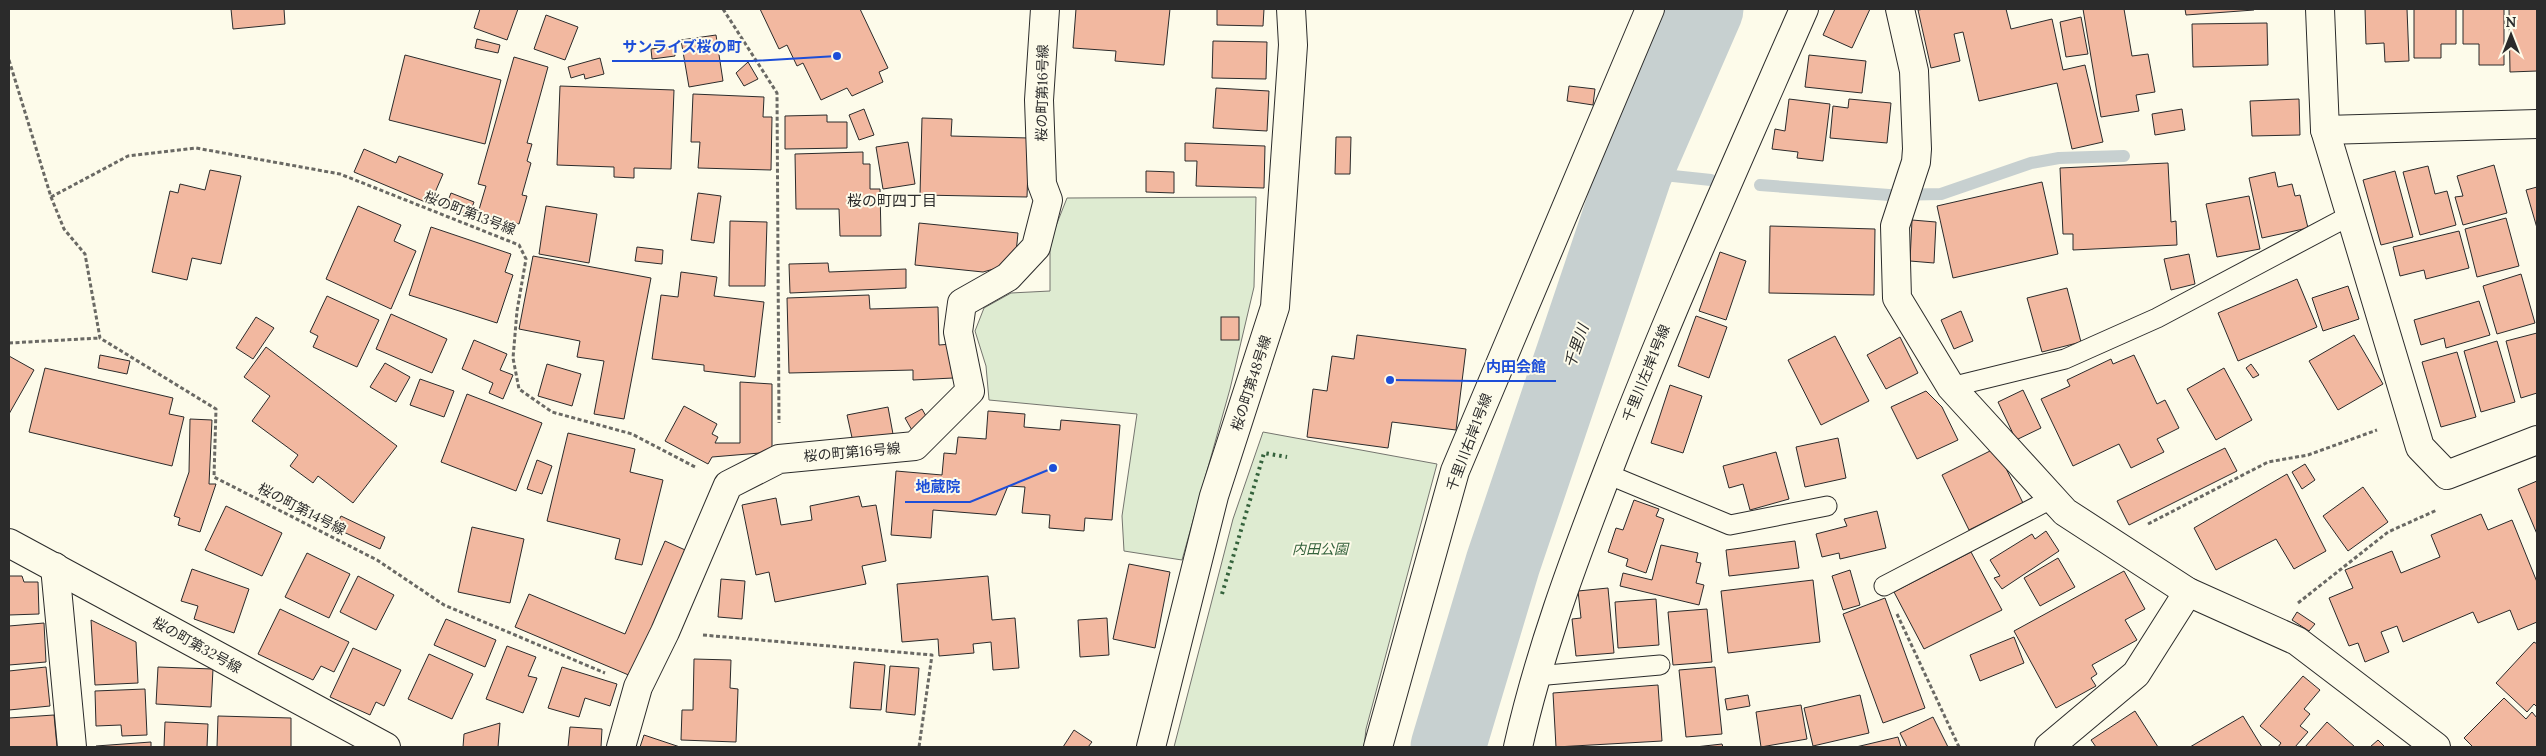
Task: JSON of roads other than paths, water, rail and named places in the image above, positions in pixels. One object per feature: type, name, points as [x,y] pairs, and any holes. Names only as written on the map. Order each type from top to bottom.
[{"type":"street","name":"桜の町第16号線","points":[[621,747],[638,687],[665,632],[728,485],[779,459],[915,446],[970,391],[958,332],[962,303],[1008,277],[1036,247],[1048,200],[1042,184],[1040,100],[1045,9]]},
{"type":"street","name":"桜の町第48号線","points":[[1151,747],[1214,496],[1274,307],[1294,45],[1291,9]]},
{"type":"street","name":"千里川右岸1号線","points":[[1378,747],[1455,471],[1650,9]]},
{"type":"street","name":"千里川左岸1号線","points":[[1518,747],[1536,676],[1572,563],[1606,474],[1651,359],[1804,9]]},
{"type":"street","points":[[1900,9],[1914,71],[1917,149],[1916,162],[1895,226],[1897,298],[1950,387],[2065,512],[2188,592],[2297,641],[2436,747]]},
{"type":"street","points":[[2320,9],[2325,130],[2420,447],[2447,476],[2537,440]]},
{"type":"street","points":[[2325,130],[2537,124]]},
{"type":"street","name":"桜の町第32号線","points":[[9,543],[386,747]]},
{"type":"street","points":[[54,567],[72,747]]},
{"type":"street","points":[[2049,747],[2136,674],[2188,592]]},
{"type":"lane","points":[[1950,387],[2073,356],[2158,318],[2351,216]]},
{"type":"lane","points":[[1606,474],[1730,526],[1827,506]]},
{"type":"lane","points":[[1884,586],[2053,498]]},
{"type":"lane","points":[[1536,676],[1660,665]]},
{"type":"waterway","name":"千里川","points":[[1448,747],[1503,563],[1635,172],[1706,9]]},
{"type":"waterway","points":[[1760,185],[1889,195],[1941,194],[2031,163],[2059,158],[2124,156]]},
{"type":"waterway","points":[[1635,172],[1711,180]]},
{"type":"place","name":"サンライズ桜の町","points":[[837,56]]},
{"type":"place","name":"内田会館","points":[[1390,380]]},
{"type":"place","name":"地蔵院","points":[[1053,468]]},
{"type":"district","name":"桜の町四丁目","points":[[892,200]]},
{"type":"park label","name":"内田公園","points":[[1320,549]]}]
